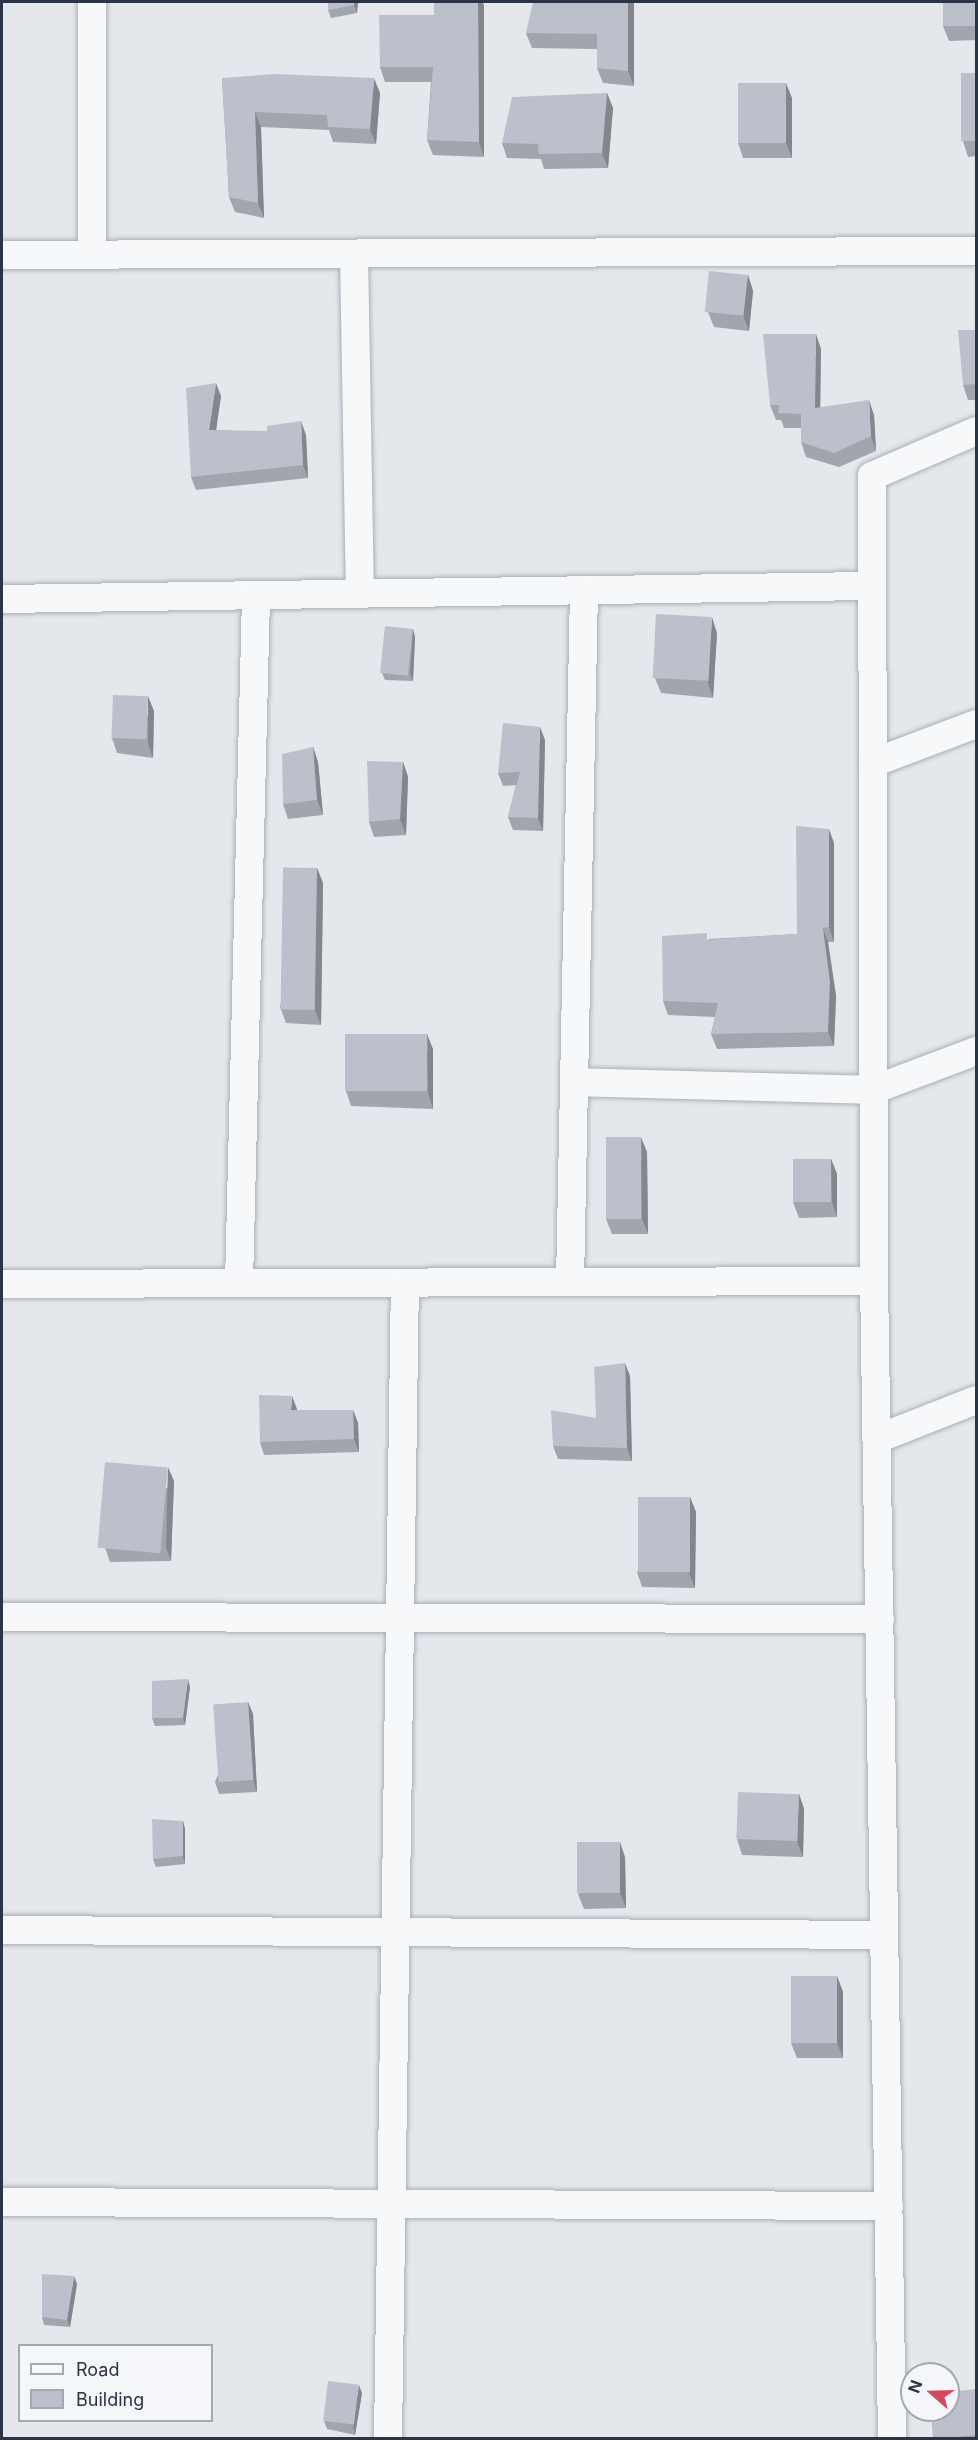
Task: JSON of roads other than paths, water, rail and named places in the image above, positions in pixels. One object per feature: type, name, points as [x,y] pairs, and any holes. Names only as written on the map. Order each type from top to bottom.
[{"type":"street","points":[[92,2],[92,254]]},
{"type":"street","points":[[2,255],[976,251]]},
{"type":"street","points":[[354,254],[360,593]]},
{"type":"street","points":[[892,2439],[874,1281],[872,476],[976,431]]},
{"type":"street","points":[[2,599],[873,586]]},
{"type":"street","points":[[570,1282],[584,590]]},
{"type":"street","points":[[239,1284],[256,595]]},
{"type":"street","points":[[873,764],[976,724]]},
{"type":"street","points":[[574,1082],[873,1090],[976,1051]]},
{"type":"street","points":[[2,1284],[874,1281]]},
{"type":"street","points":[[388,2439],[405,1283]]},
{"type":"street","points":[[877,1439],[976,1400]]},
{"type":"street","points":[[2,1617],[880,1619]]},
{"type":"street","points":[[2,1930],[884,1935]]},
{"type":"street","points":[[2,2202],[889,2206]]}]
